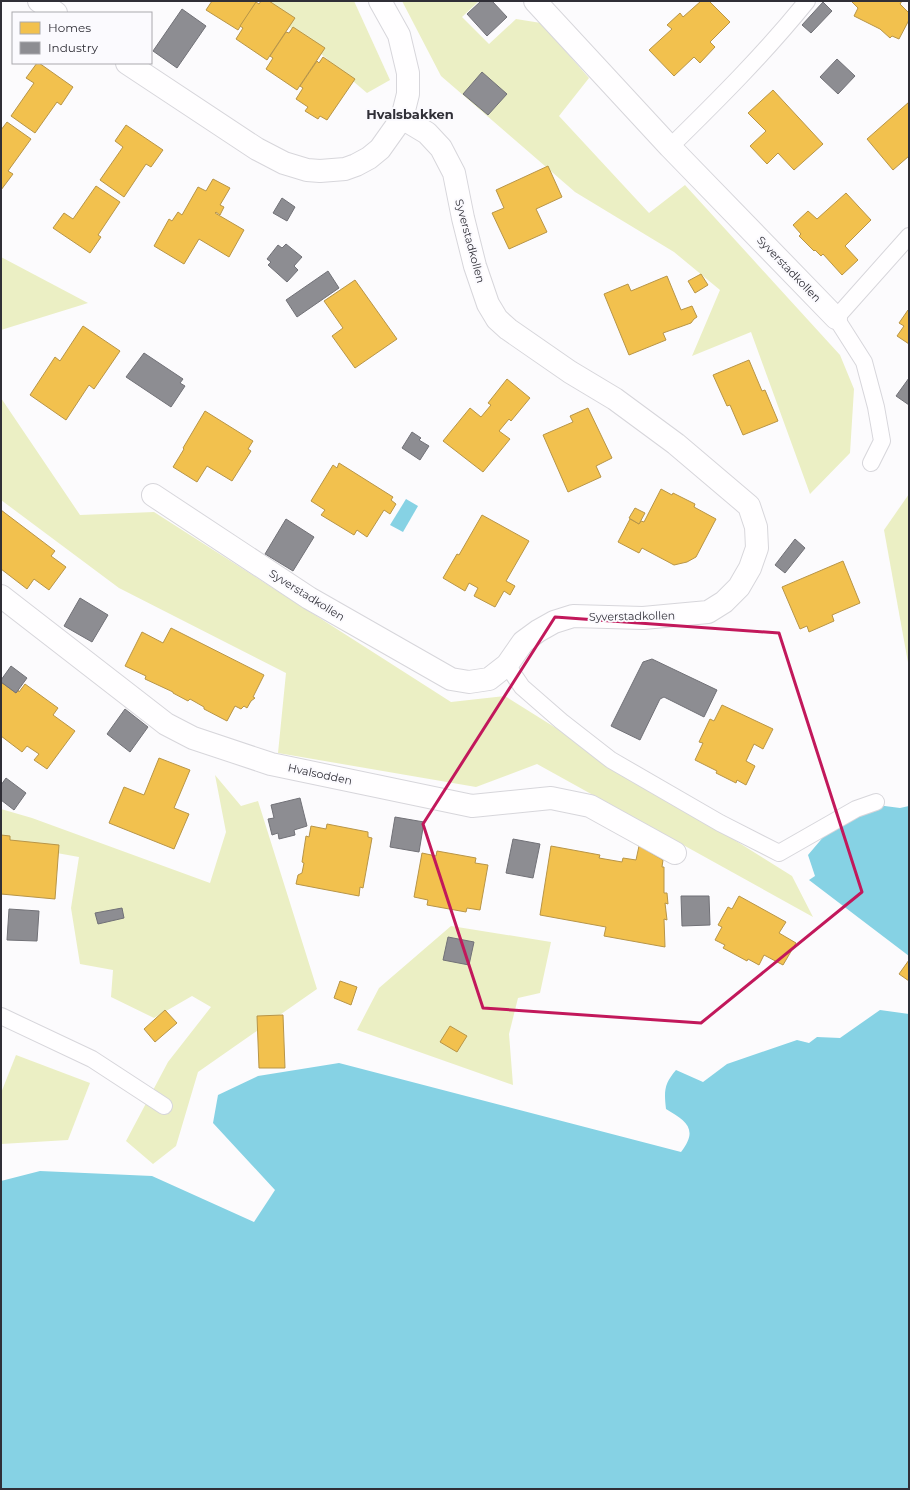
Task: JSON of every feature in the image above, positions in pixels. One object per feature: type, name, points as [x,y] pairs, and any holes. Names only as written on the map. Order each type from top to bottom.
[{"type":"street","points":[[38,1],[54,12]]},
{"type":"street","points":[[129,64],[257,149],[284,163],[307,170],[320,171],[345,169],[362,162],[380,150],[402,118],[408,94],[408,73],[399,35],[380,1]]},
{"type":"street","name":"Syverstadkollen","points":[[535,1],[670,147],[836,318]]},
{"type":"street","name":"Syverstadkollen","points":[[153,495],[309,598],[451,679],[469,682],[490,679],[507,665],[523,642],[538,630],[554,622],[574,616],[643,618],[708,612],[724,602],[739,587],[750,568],[757,548],[756,527],[749,506],[676,444],[615,399],[570,372],[508,329],[497,319],[488,304],[475,266],[454,173],[442,148],[427,133],[402,118]]},
{"type":"street","name":"Hvalsodden","points":[[1,596],[166,724],[193,738],[271,764],[472,806],[551,798],[590,806],[675,853]]},
{"type":"lane","points":[[670,147],[729,90],[790,23],[807,1]]},
{"type":"lane","points":[[871,463],[882,441],[876,407],[864,362],[836,318],[909,236]]},
{"type":"lane","points":[[507,665],[522,687],[561,721],[611,760],[720,823],[779,853],[856,809],[876,802]]},
{"type":"lane","points":[[1,1016],[92,1059],[164,1106]]},
{"type":"highlighted area","points":[[555,617],[779,633],[862,892],[701,1023],[483,1008],[423,824]]},
{"type":"green space","points":[[259,1],[354,1],[390,80],[367,93]]},
{"type":"green space","points":[[402,1],[479,1],[462,17],[489,44],[516,19],[541,23],[589,78],[559,116],[649,213],[685,185],[840,355],[854,389],[850,453],[810,494],[751,332],[692,356],[720,290],[674,252],[575,192],[441,76]]},
{"type":"green space","points":[[1,257],[88,303],[1,330]]},
{"type":"green space","points":[[1,398],[80,515],[154,512],[451,702],[505,696],[792,876],[813,917],[537,764],[476,787],[278,753],[286,673],[119,588],[1,500]]},
{"type":"green space","points":[[909,494],[909,668],[884,530]]},
{"type":"green space","points":[[215,775],[241,806],[258,801],[317,989],[198,1072],[176,1146],[153,1164],[126,1141],[168,1062],[211,1007],[192,996],[154,1018],[111,997],[113,970],[80,964],[71,908],[79,857],[1,843],[1,809],[32,818],[210,883],[226,832]]},
{"type":"green space","points":[[451,926],[551,942],[540,993],[518,998],[509,1034],[513,1085],[357,1030],[379,988]]},
{"type":"green space","points":[[16,1055],[90,1083],[68,1140],[1,1144],[1,1093]]},
{"type":"water","points":[[406,499],[418,506],[403,532],[390,525]]},
{"type":"water","points":[[877,805],[900,808],[909,806],[909,956],[809,880],[815,876],[808,855],[825,835]]},
{"type":"water","points":[[880,1010],[909,1014],[909,1489],[1,1489],[1,1181],[40,1171],[152,1176],[254,1222],[275,1190],[213,1123],[218,1095],[258,1076],[339,1063],[681,1152],[689,1137],[688,1126],[666,1109],[665,1103],[667,1084],[676,1070],[703,1082],[727,1064],[797,1040],[809,1043],[817,1037],[840,1038]]},
{"type":"building: Homes","points":[[212,1],[257,1],[238,30],[206,10]]},
{"type":"building: Homes","points":[[261,1],[269,1],[295,18],[267,60],[236,39],[243,28],[240,26],[256,2],[259,4]]},
{"type":"building: Homes","points":[[701,1],[709,1],[730,22],[710,42],[715,47],[700,63],[694,57],[674,76],[649,50],[672,29],[667,25],[680,13],[683,17]]},
{"type":"building: Homes","points":[[851,1],[902,1],[900,4],[909,13],[909,20],[899,39],[892,36],[890,38],[880,29],[854,16],[858,8]]},
{"type":"building: Homes","points":[[293,27],[325,48],[297,90],[266,69],[273,58],[270,56],[286,32],[289,33]]},
{"type":"building: Homes","points":[[323,57],[355,79],[327,120],[320,116],[318,119],[305,111],[308,107],[296,99],[303,88],[300,86],[317,61],[319,63]]},
{"type":"building: Homes","points":[[36,64],[40,64],[73,87],[61,105],[57,102],[35,133],[11,116],[34,83],[26,78]]},
{"type":"building: Homes","points":[[773,90],[823,144],[794,170],[778,153],[767,164],[750,146],[766,131],[748,113]]},
{"type":"building: Homes","points":[[909,102],[909,156],[893,170],[867,139]]},
{"type":"building: Homes","points":[[7,122],[31,139],[8,171],[13,174],[1,190],[1,130]]},
{"type":"building: Homes","points":[[126,125],[163,150],[151,167],[146,164],[124,197],[100,180],[123,147],[115,141]]},
{"type":"building: Homes","points":[[548,166],[562,197],[536,209],[547,232],[509,249],[492,213],[504,208],[496,190]]},
{"type":"building: Homes","points":[[213,179],[230,188],[220,205],[224,207],[220,215],[216,212],[215,213],[244,230],[229,257],[199,239],[184,264],[154,246],[169,219],[172,221],[178,212],[182,215],[198,187],[206,191]]},
{"type":"building: Homes","points":[[96,186],[120,202],[98,235],[101,237],[90,253],[53,228],[64,213],[73,219]]},
{"type":"building: Homes","points":[[846,193],[871,220],[845,246],[858,260],[842,275],[823,254],[821,256],[815,250],[814,251],[799,236],[801,234],[793,225],[808,211],[817,219]]},
{"type":"building: Homes","points":[[701,274],[708,285],[695,293],[688,281]]},
{"type":"building: Homes","points":[[667,276],[681,310],[692,306],[697,317],[691,323],[663,333],[666,340],[629,355],[604,294],[628,284],[631,291]]},
{"type":"building: Homes","points":[[355,280],[397,339],[355,368],[332,336],[343,328],[324,301]]},
{"type":"building: Homes","points":[[908,310],[909,344],[897,336],[904,326],[899,323]]},
{"type":"building: Homes","points":[[83,326],[120,351],[94,389],[89,385],[66,420],[30,395],[55,357],[60,361]]},
{"type":"building: Homes","points":[[749,360],[762,391],[765,390],[778,421],[743,435],[730,405],[727,406],[713,375]]},
{"type":"building: Homes","points":[[507,379],[530,398],[511,421],[509,419],[499,431],[510,439],[483,472],[443,441],[470,408],[481,417],[491,405],[488,403]]},
{"type":"building: Homes","points":[[588,408],[612,458],[596,466],[601,477],[568,492],[543,435],[573,422],[570,416]]},
{"type":"building: Homes","points":[[205,411],[253,441],[248,449],[251,451],[232,481],[207,466],[197,482],[173,467]]},
{"type":"building: Homes","points":[[339,463],[393,497],[391,500],[396,504],[390,514],[384,510],[367,537],[357,530],[354,535],[321,515],[325,510],[311,501],[333,465],[337,468]]},
{"type":"building: Homes","points":[[661,489],[695,504],[694,507],[716,519],[696,557],[687,562],[674,565],[642,548],[639,553],[618,542],[630,519],[639,524],[641,521],[644,522]]},
{"type":"building: Homes","points":[[635,508],[645,513],[639,524],[629,518]]},
{"type":"building: Homes","points":[[1,510],[55,551],[51,556],[66,567],[49,590],[34,579],[27,589],[1,569]]},
{"type":"building: Homes","points":[[482,515],[529,541],[506,581],[515,586],[510,595],[504,591],[495,607],[474,596],[478,588],[469,583],[465,591],[443,578],[457,554],[459,555]]},
{"type":"building: Homes","points":[[843,561],[860,603],[832,615],[834,621],[809,632],[807,626],[800,629],[782,587]]},
{"type":"building: Homes","points":[[171,628],[264,675],[253,697],[255,698],[251,701],[247,708],[244,706],[241,709],[235,706],[227,721],[204,709],[204,707],[190,699],[188,701],[145,679],[146,676],[125,666],[142,632],[163,643]]},
{"type":"building: Homes","points":[[1,682],[16,693],[18,690],[19,692],[25,684],[58,708],[53,715],[75,731],[47,769],[34,760],[39,754],[27,746],[22,752],[1,736]]},
{"type":"building: Homes","points":[[722,705],[773,729],[763,749],[754,744],[746,761],[755,766],[746,785],[737,780],[736,783],[695,760],[703,743],[699,742],[710,719],[714,721]]},
{"type":"building: Homes","points":[[159,758],[190,770],[174,808],[189,814],[174,849],[109,823],[124,787],[144,795]]},
{"type":"building: Homes","points":[[327,824],[368,832],[368,837],[372,838],[363,888],[360,887],[359,896],[296,884],[298,875],[302,873],[306,836],[309,837],[311,826],[326,829]]},
{"type":"building: Homes","points":[[1,835],[10,836],[10,840],[59,845],[55,899],[1,894]]},
{"type":"building: Homes","points":[[551,846],[600,855],[599,858],[622,862],[623,858],[636,860],[639,846],[663,860],[662,867],[664,867],[664,893],[667,893],[668,904],[665,903],[667,920],[664,919],[665,947],[604,936],[606,927],[540,915]]},
{"type":"building: Homes","points":[[437,851],[476,858],[475,863],[488,865],[480,910],[467,908],[466,912],[427,905],[428,900],[414,897],[422,853],[436,856]]},
{"type":"building: Homes","points":[[739,896],[786,922],[779,933],[796,943],[783,965],[764,955],[759,965],[748,959],[747,961],[723,948],[725,945],[715,940],[722,927],[718,925],[728,907],[732,909]]},
{"type":"building: Homes","points":[[909,960],[909,981],[899,974]]},
{"type":"building: Homes","points":[[340,981],[357,987],[351,1005],[334,998]]},
{"type":"building: Homes","points":[[165,1010],[177,1023],[155,1042],[144,1029]]},
{"type":"building: Homes","points":[[283,1015],[285,1068],[259,1068],[257,1016]]},
{"type":"building: Homes","points":[[450,1026],[467,1036],[457,1052],[440,1042]]},
{"type":"building: Industry","points":[[481,1],[492,1],[507,17],[487,36],[467,14]]},
{"type":"building: Industry","points":[[823,2],[832,11],[811,33],[802,25]]},
{"type":"building: Industry","points":[[182,9],[206,26],[177,68],[153,51]]},
{"type":"building: Industry","points":[[837,59],[855,76],[838,94],[820,77]]},
{"type":"building: Industry","points":[[482,72],[507,94],[488,115],[463,94]]},
{"type":"building: Industry","points":[[282,198],[295,207],[287,221],[273,213]]},
{"type":"building: Industry","points":[[286,244],[302,257],[294,266],[298,270],[287,282],[268,265],[271,262],[267,259],[278,245],[282,248]]},
{"type":"building: Industry","points":[[328,271],[339,288],[297,317],[286,300]]},
{"type":"building: Industry","points":[[144,353],[183,379],[180,383],[185,386],[171,407],[126,377]]},
{"type":"building: Industry","points":[[909,378],[909,405],[896,396]]},
{"type":"building: Industry","points":[[412,432],[421,438],[419,440],[429,446],[420,460],[402,448]]},
{"type":"building: Industry","points":[[286,519],[314,537],[293,571],[265,554]]},
{"type":"building: Industry","points":[[795,539],[805,548],[785,573],[775,565]]},
{"type":"building: Industry","points":[[80,598],[108,615],[92,642],[64,626]]},
{"type":"building: Industry","points":[[652,659],[717,690],[704,717],[664,697],[660,699],[640,740],[611,726],[643,662]]},
{"type":"building: Industry","points":[[11,666],[27,678],[16,693],[1,682]]},
{"type":"building: Industry","points":[[125,709],[148,727],[130,752],[107,734]]},
{"type":"building: Industry","points":[[6,778],[26,793],[14,810],[1,800],[1,785]]},
{"type":"building: Industry","points":[[300,798],[307,826],[294,830],[295,835],[279,839],[278,833],[272,835],[268,819],[274,818],[271,805]]},
{"type":"building: Industry","points":[[395,817],[424,822],[419,852],[390,847]]},
{"type":"building: Industry","points":[[513,839],[540,844],[533,878],[506,873]]},
{"type":"building: Industry","points":[[681,896],[709,896],[710,925],[682,926]]},
{"type":"building: Industry","points":[[122,908],[124,918],[98,924],[95,913]]},
{"type":"building: Industry","points":[[9,909],[39,911],[37,941],[7,940]]},
{"type":"building: Industry","points":[[448,937],[474,942],[469,965],[443,960]]},
{"type":"district","name":"Hvalsbakken","points":[[410,114]]}]
